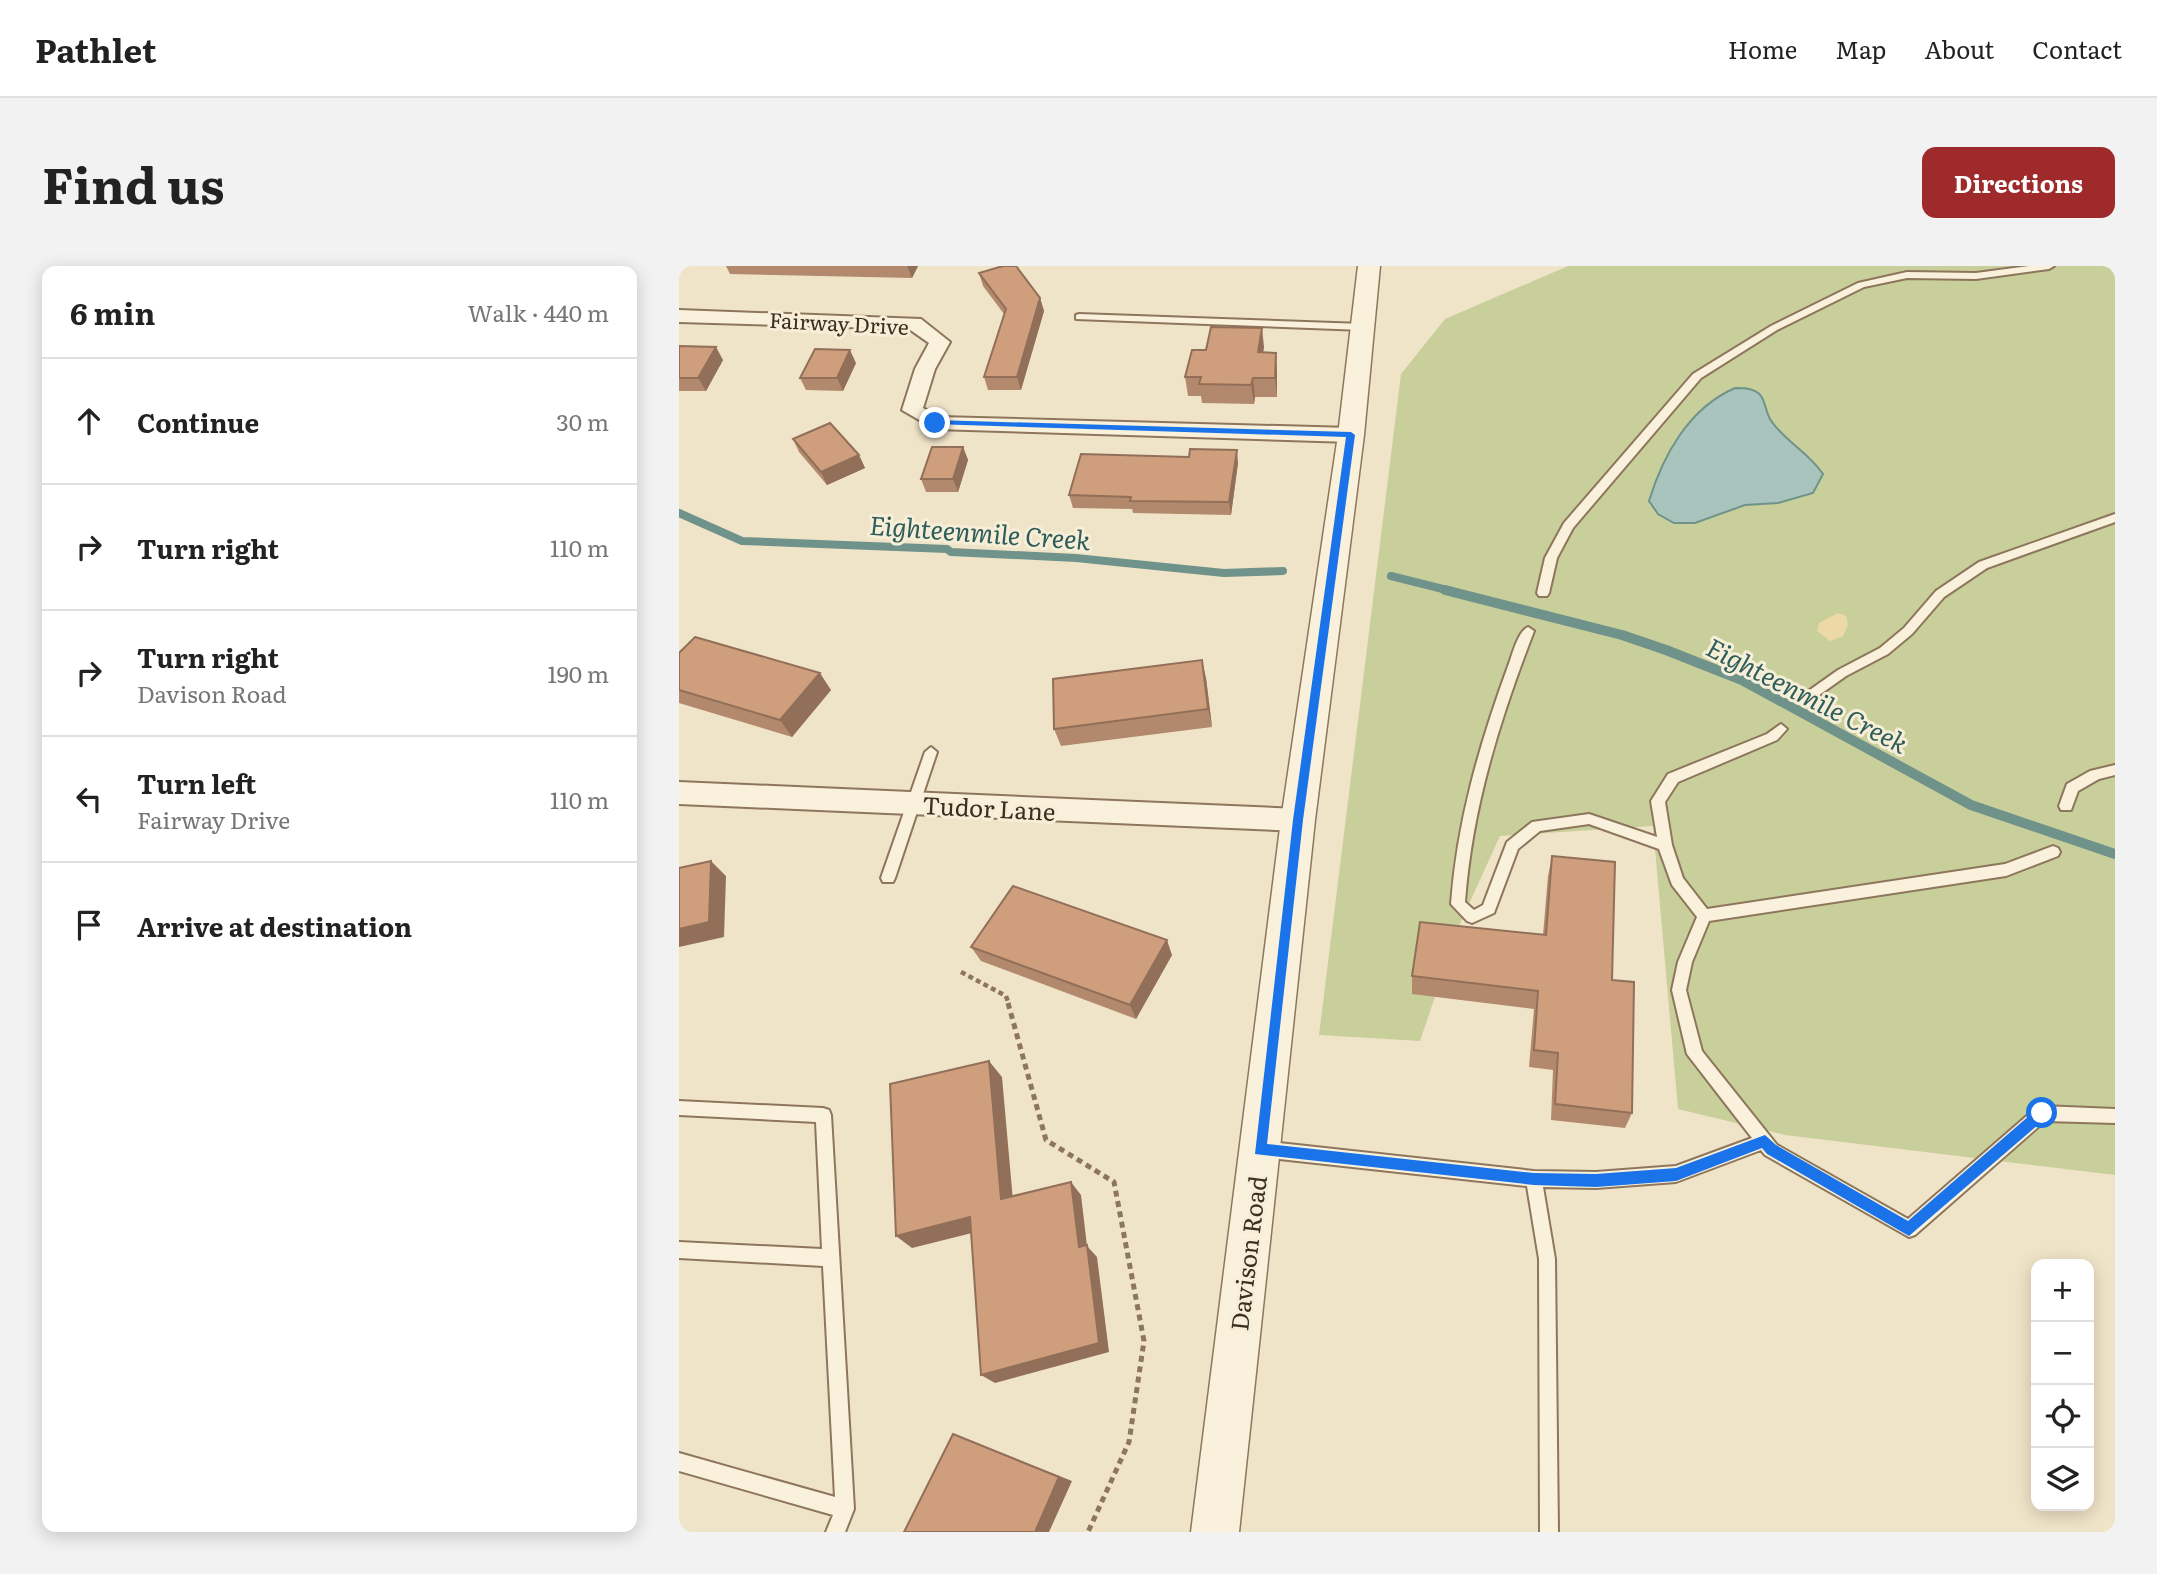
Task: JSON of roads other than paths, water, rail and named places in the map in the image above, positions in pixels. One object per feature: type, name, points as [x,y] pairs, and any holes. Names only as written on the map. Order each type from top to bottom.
[{"type":"street","name":"Davison Road","points":[[1215,1532],[1298,820],[1351,435],[1369,266]]},
{"type":"street","name":"Fairway Drive","points":[[679,316],[914,323],[940,342],[926,369],[912,410],[935,423],[1351,435]]},
{"type":"street","name":"Tudor Lane","points":[[679,793],[1298,820]]},
{"type":"lane","points":[[1543,593],[1551,558],[1568,526],[1696,376],[1774,328],[1861,285],[1907,275],[1976,276],[2049,266]]},
{"type":"lane","points":[[1079,317],[1363,327]]},
{"type":"lane","points":[[1811,695],[1842,673],[1884,651],[1908,631],[1940,594],[1983,565],[2115,518]]},
{"type":"lane","points":[[1528,631],[1502,698],[1463,848],[1458,904],[1472,917],[1489,909],[1512,846],[1537,826],[1589,819],[1665,845]]},
{"type":"lane","points":[[1704,916],[1677,881],[1665,845],[1658,802],[1673,778],[1772,737],[1781,729]]},
{"type":"lane","points":[[888,878],[930,752]]},
{"type":"lane","points":[[2066,806],[2072,788],[2095,775],[2115,770]]},
{"type":"lane","points":[[1704,916],[2006,870],[2053,852]]},
{"type":"lane","points":[[1704,916],[1685,962],[1679,990],[1695,1054],[1772,1150],[1909,1229],[2042,1113],[2115,1116]]},
{"type":"lane","points":[[679,1108],[823,1115],[845,1509],[835,1532]]},
{"type":"lane","points":[[1259,1149],[1534,1179],[1596,1180],[1676,1174],[1765,1141]]},
{"type":"lane","points":[[1534,1179],[1547,1259],[1549,1532]]},
{"type":"lane","points":[[679,1250],[831,1258]]},
{"type":"lane","points":[[679,1462],[845,1509]]},
{"type":"water","points":[[1735,388],[1759,393],[1770,419],[1823,474],[1813,493],[1778,503],[1745,505],[1695,523],[1674,523],[1658,514],[1649,501],[1662,467],[1670,450],[1691,420],[1719,397]]},
{"type":"waterway","name":"Eighteenmile Creek","points":[[679,513],[742,541],[947,549],[951,552],[1076,558],[1224,573],[1283,571]]},
{"type":"waterway","name":"Eighteenmile Creek","points":[[1391,576],[1451,591]]},
{"type":"waterway","name":"Eighteenmile Creek","points":[[1445,590],[1622,635],[1666,650],[1742,680],[1971,805],[2115,854]]}]
